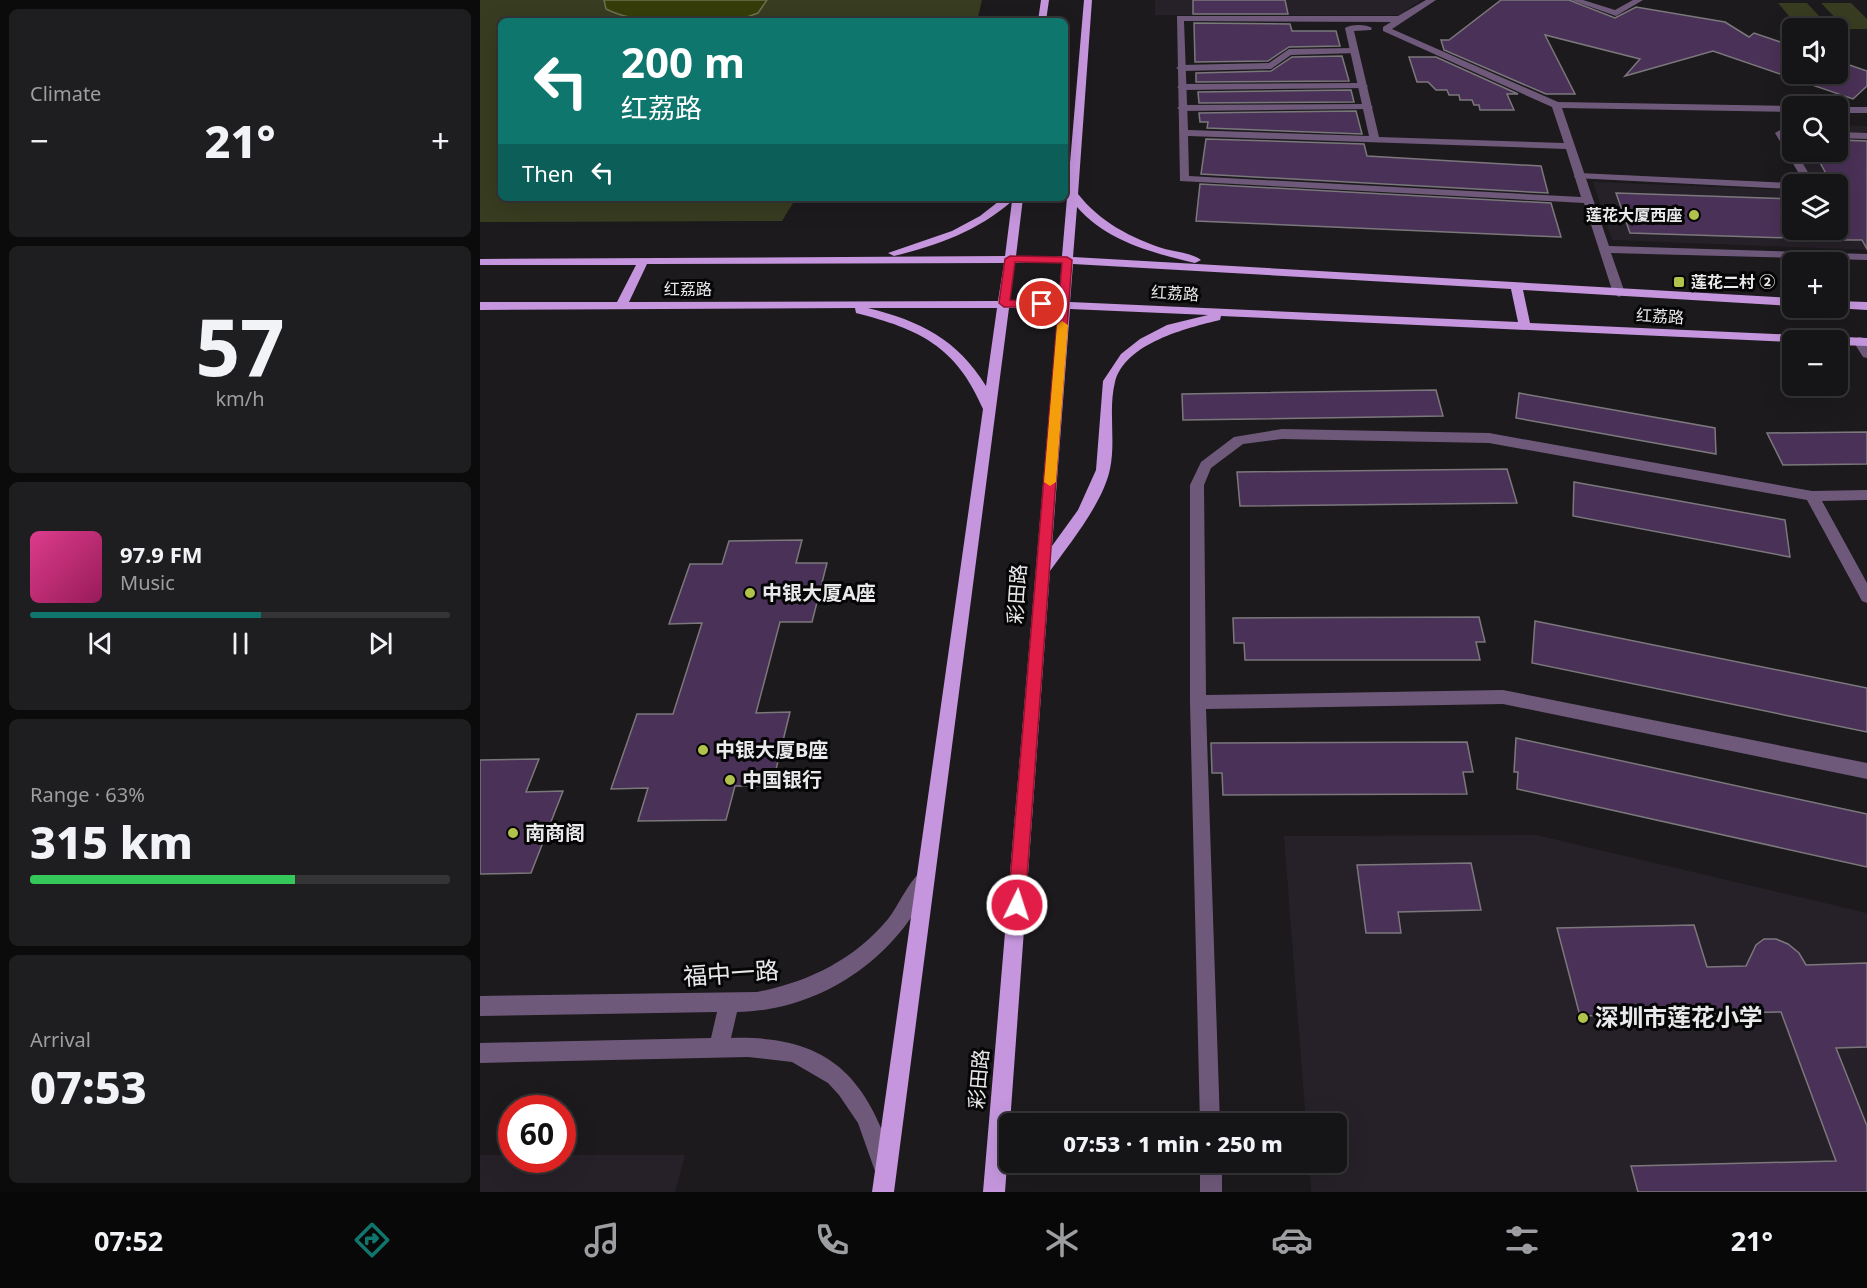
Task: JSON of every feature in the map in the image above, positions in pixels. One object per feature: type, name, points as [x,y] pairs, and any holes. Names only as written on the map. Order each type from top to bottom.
[{"type":"main road","points":[[1042,18],[1045,0]]},
{"type":"main road","name":"彩田路","points":[[994,1192],[1088,0]]},
{"type":"main road","points":[[1072,195],[1102,223],[1144,244],[1193,260],[1272,273]]},
{"type":"main road","points":[[844,259],[895,253],[931,244],[988,218],[1006,201]]},
{"type":"main road","points":[[885,1182],[1018,201]]},
{"type":"main road","name":"红荔路","points":[[480,262],[1067,260],[1619,294],[1782,302]]},
{"type":"main road","points":[[621,306],[644,261]]},
{"type":"main road","points":[[1517,288],[1525,326]]},
{"type":"main road","name":"红荔路","points":[[480,306],[1004,303],[1863,342]]},
{"type":"main road","points":[[803,304],[864,311],[925,331],[942,341],[963,362],[981,389],[989,410]]},
{"type":"main road","points":[[1848,305],[1867,306]]},
{"type":"main road","points":[[1043,570],[1084,512],[1103,470],[1109,381],[1125,357],[1144,342],[1171,328],[1211,317],[1290,315]]},
{"type":"street","points":[[1386,28],[1432,0]]},
{"type":"street","points":[[1575,0],[1616,13],[1639,0]]},
{"type":"street","points":[[1400,19],[1180,18],[1184,179],[1587,200]]},
{"type":"street","points":[[1375,139],[1349,28],[1386,28],[1556,105],[1782,109]]},
{"type":"street","points":[[1181,68],[1271,66],[1289,52],[1354,51]]},
{"type":"street","points":[[1182,87],[1363,86]]},
{"type":"street","points":[[1556,105],[1619,294]]},
{"type":"street","points":[[1182,108],[1368,107]]},
{"type":"street","points":[[1848,110],[1867,110]]},
{"type":"street","points":[[1183,133],[1569,146]]},
{"type":"street","points":[[1848,135],[1867,136]]},
{"type":"street","points":[[1579,176],[1782,186]]},
{"type":"street","points":[[1604,249],[1867,257]]},
{"type":"street","points":[[1863,342],[1867,354]]},
{"type":"street","points":[[1210,1113],[1198,702],[1197,485],[1206,465],[1239,440],[1281,434],[1489,438],[1812,496],[1867,495]]},
{"type":"street","points":[[1812,496],[1867,597]]},
{"type":"street","points":[[1198,702],[1503,697],[1867,771]]},
{"type":"street","name":"福中一路","points":[[480,1006],[729,1002],[789,996],[844,972],[891,930],[915,895],[928,866]]},
{"type":"street","points":[[719,1049],[729,1002]]},
{"type":"street","points":[[480,1053],[719,1049],[787,1051],[801,1054],[830,1071],[855,1097],[873,1128],[885,1182]]},
{"type":"street","points":[[1211,1173],[1211,1192]]},
{"type":"shaded area","points":[[480,0],[982,0],[978,18],[498,18],[498,201],[794,201],[782,221],[480,222]]},
{"type":"shaded area","points":[[604,0],[767,0],[758,13],[744,18],[634,18],[606,9]]},
{"type":"shaded area","points":[[1155,0],[1421,0],[1399,15],[1155,15]]},
{"type":"shaded area","points":[[1778,3],[1807,3],[1821,18],[1791,18]]},
{"type":"shaded area","points":[[1821,3],[1851,3],[1867,19],[1867,29],[1848,29],[1848,18],[1835,18]]},
{"type":"shaded area","points":[[1848,125],[1867,126],[1867,250],[1612,240],[1593,182],[1782,190],[1782,240],[1848,240],[1848,174],[1809,174],[1802,162],[1848,162]]},
{"type":"shaded area","name":"深圳市莲花小学","points":[[1536,835],[1867,913],[1867,1192],[1311,1192],[1310,1173],[1347,1173],[1347,1113],[1305,1113],[1284,836]]},
{"type":"shaded area","points":[[480,1155],[498,1155],[498,1173],[576,1173],[576,1155],[685,1155],[675,1192],[480,1192]]},
{"type":"building","points":[[1193,0],[1285,0],[1288,14],[1193,14]]},
{"type":"building","points":[[1501,0],[1569,0],[1615,18],[1636,7],[1725,22],[1749,37],[1754,33],[1782,43],[1782,75],[1713,51],[1625,76],[1640,59],[1545,35],[1575,94],[1546,94],[1444,50],[1441,40],[1449,40]]},
{"type":"building","points":[[1194,23],[1290,24],[1292,31],[1336,31],[1340,46],[1289,47],[1268,61],[1195,62]]},
{"type":"building","points":[[1342,56],[1349,81],[1196,82],[1196,73],[1271,71],[1292,57]]},
{"type":"building","points":[[1409,57],[1436,57],[1518,94],[1507,94],[1514,110],[1480,110],[1479,105],[1474,105],[1472,100],[1460,100],[1459,95],[1449,95],[1447,90],[1436,90],[1428,82],[1417,82]]},
{"type":"building","points":[[1848,64],[1867,71],[1867,86],[1853,99],[1809,84],[1848,84]]},
{"type":"building","points":[[1351,90],[1354,102],[1199,103],[1198,92]]},
{"type":"building","points":[[1356,111],[1362,134],[1207,128],[1208,122],[1200,122],[1199,113]]},
{"type":"building","points":[[1206,139],[1364,144],[1367,156],[1541,166],[1548,193],[1201,174]]},
{"type":"building","points":[[1848,140],[1867,141],[1867,249],[1862,240],[1848,240],[1848,174],[1826,174],[1820,162],[1848,162]]},
{"type":"building","points":[[1200,184],[1551,203],[1561,237],[1196,221]]},
{"type":"building","points":[[1616,193],[1782,199],[1782,238],[1630,233]]},
{"type":"building","points":[[1436,390],[1443,416],[1183,420],[1182,394]]},
{"type":"building","points":[[1519,393],[1715,428],[1716,454],[1516,418]]},
{"type":"building","points":[[1867,432],[1867,464],[1783,465],[1767,433]]},
{"type":"building","points":[[1507,469],[1517,503],[1240,506],[1237,472]]},
{"type":"building","points":[[1574,482],[1785,520],[1790,557],[1573,516]]},
{"type":"building","points":[[802,540],[796,563],[827,563],[812,622],[780,622],[756,713],[790,712],[772,786],[735,786],[726,820],[638,821],[648,788],[611,789],[637,714],[673,714],[702,623],[669,624],[690,564],[722,564],[729,541]]},
{"type":"building","points":[[1479,617],[1485,642],[1476,642],[1480,660],[1245,660],[1244,643],[1234,643],[1233,618]]},
{"type":"building","points":[[1535,621],[1867,688],[1867,732],[1532,663]]},
{"type":"building","points":[[1516,738],[1867,814],[1867,867],[1517,789],[1518,772],[1514,772]]},
{"type":"building","points":[[1467,742],[1473,772],[1463,772],[1467,794],[1223,795],[1222,773],[1212,773],[1211,743]]},
{"type":"building","name":"南商阁","points":[[539,759],[526,792],[563,791],[531,873],[480,874],[480,760]]},
{"type":"building","points":[[1471,863],[1481,910],[1398,912],[1401,933],[1366,933],[1357,865]]},
{"type":"building","points":[[1694,925],[1707,967],[1746,966],[1756,945],[1764,939],[1776,939],[1788,944],[1799,953],[1806,965],[1867,963],[1867,1047],[1836,1048],[1867,1126],[1867,1192],[1638,1192],[1631,1166],[1836,1161],[1781,1012],[1580,1016],[1557,928]]},
{"type":"slow traffic","points":[[1050,482],[1062,325]]},
{"type":"place","name":"莲花大厦西座","points":[[1694,215]]},
{"type":"place","name":"莲花二村 ②","points":[[1679,282]]},
{"type":"place","name":"中银大厦A座","points":[[750,593]]},
{"type":"place","name":"中银大厦B座","points":[[703,750]]},
{"type":"place","name":"中国银行","points":[[730,780]]},
{"type":"place","name":"南商阁","points":[[513,833]]},
{"type":"place","name":"深圳市莲花小学","points":[[1583,1018]]},
{"type":"route","points":[[1017,905],[1067,260],[1010,259],[1004,303],[1042,304]]}]
